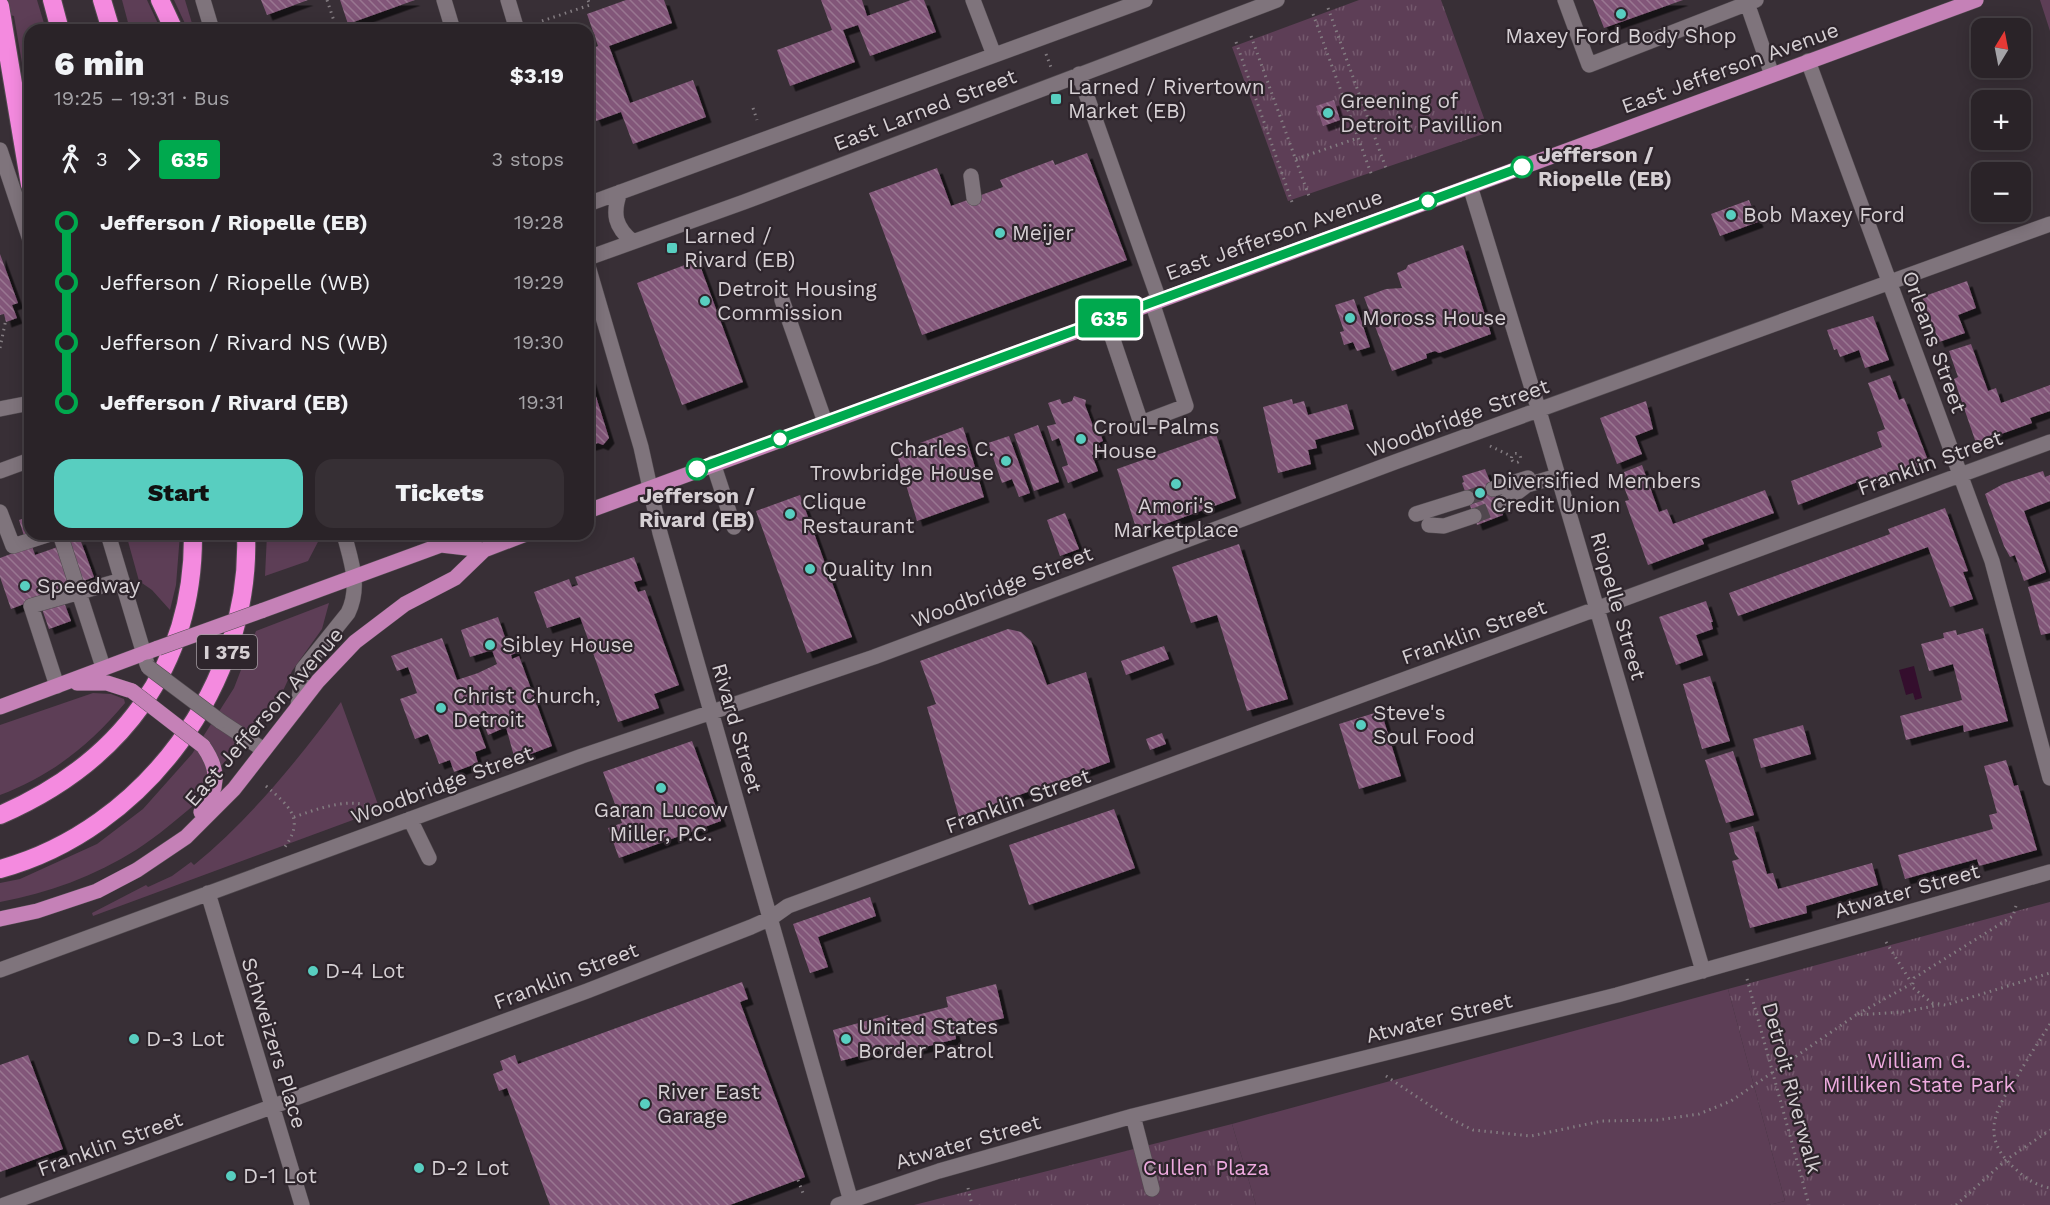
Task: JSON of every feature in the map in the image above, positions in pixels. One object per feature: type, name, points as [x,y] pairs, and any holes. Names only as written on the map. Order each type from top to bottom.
[{"type":"highway","points":[[52,0],[58,24]]},
{"type":"highway","points":[[102,0],[109,24]]},
{"type":"highway","points":[[160,0],[171,24]]},
{"type":"highway","points":[[0,6],[24,149]]},
{"type":"highway","name":"I 375","points":[[0,815],[39,797],[78,772],[114,740],[144,704],[171,655],[186,609],[193,540]]},
{"type":"highway","name":"I 375","points":[[0,869],[51,850],[95,825],[152,776],[186,735],[225,659],[244,587],[246,540]]},
{"type":"main road","name":"East Jefferson Avenue","points":[[594,509],[1976,0]]},
{"type":"main road","name":"East Jefferson Avenue","points":[[0,919],[37,911],[97,891],[137,870],[170,848],[203,822],[341,656],[371,628],[412,600],[455,578],[484,550],[510,540]]},
{"type":"main road","name":"East Jefferson Avenue","points":[[0,707],[103,667],[150,656],[261,611],[441,545],[484,550]]},
{"type":"main road","points":[[59,685],[107,682],[132,691],[203,746],[216,773],[214,792],[170,848]]},
{"type":"street","points":[[203,0],[210,24]]},
{"type":"street","points":[[444,0],[451,24]]},
{"type":"street","points":[[508,0],[516,24]]},
{"type":"street","points":[[973,0],[994,55]]},
{"type":"street","name":"East Larned Street","points":[[594,202],[1145,0]]},
{"type":"street","name":"East Larned Street","points":[[594,256],[1079,74],[1234,7],[1277,0]]},
{"type":"street","points":[[1565,0],[1589,65],[1750,1],[1772,75]]},
{"type":"street","name":"Orleans Street","points":[[1808,62],[1995,571],[2050,778]]},
{"type":"street","points":[[1079,74],[1156,301],[1186,406],[1140,423],[1106,319]]},
{"type":"street","points":[[0,150],[24,222]]},
{"type":"street","points":[[971,176],[974,198]]},
{"type":"street","name":"Riopelle Street","points":[[1470,186],[1539,411],[1703,971]]},
{"type":"street","points":[[620,192],[615,205],[615,219],[622,232],[633,242]]},
{"type":"street","name":"Woodbridge Street","points":[[0,970],[410,819],[710,712],[874,657],[1384,466],[2050,224]]},
{"type":"street","name":"Rivard Street","points":[[594,286],[641,447],[660,533],[771,918],[847,1203]]},
{"type":"street","points":[[782,300],[825,422]]},
{"type":"street","points":[[0,409],[24,404]]},
{"type":"street","name":"Franklin Street","points":[[4,1205],[587,991],[771,918],[788,906],[2050,442]]},
{"type":"street","points":[[0,471],[24,462]]},
{"type":"street","points":[[713,463],[734,527]]},
{"type":"street","points":[[1493,489],[1557,473]]},
{"type":"street","points":[[1499,506],[1527,485],[1557,473]]},
{"type":"street","points":[[1416,514],[1467,498]]},
{"type":"street","points":[[0,512],[13,546],[32,540]]},
{"type":"street","points":[[1430,525],[1444,526],[1473,516]]},
{"type":"street","points":[[62,540],[103,667]]},
{"type":"street","points":[[110,540],[150,656],[220,721],[264,750]]},
{"type":"street","points":[[298,706],[303,669],[348,613],[352,603],[355,576],[346,540]]},
{"type":"street","points":[[59,685],[31,606],[122,580]]},
{"type":"street","points":[[410,819],[429,858]]},
{"type":"street","name":"Atwater Street","points":[[847,1203],[939,1171],[1133,1116],[1703,971],[2050,872]]},
{"type":"street","name":"Schweizers Place","points":[[208,893],[302,1205]]},
{"type":"street","points":[[1133,1116],[1152,1189]]},
{"type":"path","points":[[327,0],[335,24]]},
{"type":"path","points":[[542,21],[590,5],[588,0]]},
{"type":"path","points":[[1328,8],[1387,171]]},
{"type":"path","points":[[1313,14],[1372,176]]},
{"type":"path","points":[[1251,36],[1310,199]]},
{"type":"path","points":[[1040,38],[1057,82]]},
{"type":"path","points":[[1236,42],[1293,205]]},
{"type":"path","points":[[753,108],[757,120]]},
{"type":"path","points":[[1296,159],[1358,138]]},
{"type":"path","points":[[0,348],[6,319]]},
{"type":"path","points":[[1490,446],[1511,456]]},
{"type":"path","points":[[266,786],[290,809],[294,817],[294,832],[282,851]]},
{"type":"path","points":[[294,817],[342,803],[368,806],[382,816]]},
{"type":"path","points":[[1386,1076],[1447,1118],[1473,1130],[1532,1136],[1602,1121],[1658,1120],[1699,1114],[1731,1101],[1773,1074],[1856,1015],[1911,983],[2013,916],[2016,906]]},
{"type":"path","points":[[1886,942],[1920,995],[1939,1005]]},
{"type":"path","points":[[1856,1015],[1903,1012],[1956,1003],[2050,973]]},
{"type":"path","name":"Detroit Riverwalk","points":[[1747,979],[1809,1205]]},
{"type":"path","points":[[2050,1024],[1998,1106],[1994,1129],[2006,1160],[2025,1179],[2050,1188]]},
{"type":"path","points":[[1956,1205],[2006,1160],[2050,1130]]},
{"type":"path","points":[[798,1180],[803,1194]]},
{"type":"path","points":[[968,1188],[972,1205]]},
{"type":"green space","points":[[7,0],[37,0],[44,24],[24,24],[24,75],[14,16],[10,15]]},
{"type":"green space","points":[[122,0],[147,0],[158,24],[128,24]]},
{"type":"green space","points":[[174,0],[185,0],[192,24],[185,24]]},
{"type":"green space","points":[[1359,0],[1441,0],[1489,132],[1288,201],[1232,47]]},
{"type":"green space","points":[[2040,0],[2050,0],[2050,31]]},
{"type":"green space","points":[[128,540],[180,540],[176,585],[170,610],[152,590],[139,581]]},
{"type":"green space","points":[[267,540],[319,540],[308,561],[265,576]]},
{"type":"green space","points":[[329,603],[322,629],[292,671],[278,702],[197,793],[198,802],[144,845],[104,868],[36,894],[0,902],[0,883],[20,879],[97,844],[143,809],[192,754],[234,688],[256,631]]},
{"type":"green space","points":[[93,693],[111,694],[124,699],[125,703],[84,746],[68,758],[36,779],[0,795],[0,725]]},
{"type":"green space","points":[[341,702],[380,810],[93,916],[92,913],[146,885],[148,887],[172,876],[191,862],[194,865],[215,847],[272,788]]},
{"type":"green space","name":"William G. Milliken State Park","points":[[2050,902],[2050,1205],[1769,1205],[1785,1201],[1728,989]]},
{"type":"green space","points":[[1728,989],[1785,1201],[1769,1205],[1256,1205],[1232,1124]]},
{"type":"green space","name":"Cullen Plaza","points":[[1232,1124],[1256,1205],[914,1205],[918,1204]]},
{"type":"shaded area","points":[[1914,666],[1922,698],[1915,700],[1913,693],[1906,695],[1899,670]]},
{"type":"building","points":[[261,0],[308,0],[267,15]]},
{"type":"building","points":[[340,0],[415,0],[348,24]]},
{"type":"building","points":[[626,0],[664,0],[672,23],[609,46],[630,103],[693,80],[706,117],[633,144],[621,112],[596,121],[594,116],[594,48],[598,46],[594,34],[594,24],[590,24],[587,14]]},
{"type":"building","points":[[821,0],[862,0],[867,16],[911,0],[924,0],[936,32],[870,56],[858,25],[843,30],[855,62],[790,86],[777,50],[832,30]]},
{"type":"building","name":"Maxey Ford Body Shop","points":[[1593,0],[1683,0],[1604,28]]},
{"type":"building","name":"Greening of Detroit Pavillion","points":[[1334,100],[1340,120],[1323,126],[1316,106]]},
{"type":"building","name":"Meijer","points":[[1087,153],[1127,260],[922,335],[869,193],[937,168],[951,206],[1003,187],[1000,180],[1053,160],[1055,165]]},
{"type":"building","points":[[1749,200],[1758,222],[1720,236],[1711,214]]},
{"type":"building","points":[[1463,245],[1491,334],[1439,353],[1435,351],[1426,354],[1427,358],[1392,371],[1364,297],[1386,289],[1402,288],[1397,273],[1406,269],[1408,265]]},
{"type":"building","points":[[0,254],[18,303],[12,305],[17,318],[6,322],[4,314],[0,315]]},
{"type":"building","points":[[698,260],[743,382],[682,405],[637,283]]},
{"type":"building","points":[[1967,281],[1976,308],[1958,315],[1965,333],[1939,342],[1922,297]]},
{"type":"building","name":"Moross House","points":[[1354,299],[1370,347],[1357,351],[1353,342],[1344,345],[1340,332],[1344,331],[1335,305]]},
{"type":"building","points":[[1873,316],[1889,360],[1865,368],[1859,350],[1840,357],[1837,349],[1834,350],[1827,330]]},
{"type":"building","points":[[1971,344],[1988,391],[1996,388],[2001,403],[2050,385],[2050,411],[2030,418],[2032,423],[1976,443],[1954,379],[1958,377],[1949,351]]},
{"type":"building","points":[[1890,375],[1899,400],[1904,398],[1929,463],[1871,485],[1868,478],[1798,505],[1791,481],[1882,447],[1877,432],[1885,429],[1868,383]]},
{"type":"building","points":[[594,390],[609,438],[603,445],[594,444]]},
{"type":"building","name":"Croul-Palms House","points":[[1074,396],[1086,400],[1085,405],[1095,431],[1099,430],[1103,441],[1098,443],[1103,452],[1092,455],[1098,471],[1068,483],[1062,467],[1068,465],[1059,438],[1052,441],[1047,426],[1056,424],[1048,403],[1060,399],[1062,404],[1072,401]]},
{"type":"building","points":[[1292,399],[1293,404],[1304,401],[1308,415],[1347,404],[1354,429],[1315,440],[1317,448],[1308,450],[1311,464],[1278,473],[1263,407]]},
{"type":"building","points":[[1646,401],[1653,429],[1635,436],[1642,454],[1617,464],[1600,418]]},
{"type":"building","points":[[1038,425],[1059,482],[1034,491],[1014,434]]},
{"type":"building","points":[[963,427],[984,497],[917,521],[897,455],[920,447],[920,443]]},
{"type":"building","name":"Amori's Marketplace","points":[[1216,434],[1236,498],[1138,534],[1117,469]]},
{"type":"building","name":"Charles C. Trowbridge House","points":[[1009,436],[1030,493],[1019,497],[1012,479],[1002,483],[988,443]]},
{"type":"building","points":[[1642,465],[1659,512],[1667,509],[1673,524],[1765,490],[1774,513],[1702,539],[1704,544],[1648,565],[1625,501],[1629,500],[1619,474]]},
{"type":"building","name":"Diversified Members Credit Union","points":[[1485,469],[1503,515],[1477,525],[1462,483],[1464,482],[1462,476]]},
{"type":"building","points":[[2043,471],[2045,477],[2050,475],[2050,501],[2024,511],[2046,572],[2024,581],[2015,555],[2010,557],[2004,546],[1985,494],[2003,484]]},
{"type":"building","points":[[800,495],[852,637],[807,653],[756,511]]},
{"type":"building","points":[[1945,508],[1968,571],[1963,572],[1973,599],[1950,607],[1928,547],[1738,616],[1729,593],[1890,534],[1888,529]]},
{"type":"building","points":[[1065,513],[1079,549],[1060,556],[1047,520]]},
{"type":"building","points":[[24,518],[24,536],[19,520]]},
{"type":"building","points":[[80,540],[94,577],[11,609],[0,577],[0,558],[32,546],[35,555]]},
{"type":"building","points":[[1239,544],[1288,699],[1247,711],[1217,615],[1191,623],[1172,567]]},
{"type":"building","points":[[634,557],[642,580],[634,582],[638,592],[645,590],[679,685],[654,694],[659,708],[618,722],[580,617],[547,628],[534,592],[569,579],[572,587],[578,585],[575,577]]},
{"type":"building","points":[[2050,581],[2050,633],[2041,635],[2028,587]]},
{"type":"building","points":[[1706,601],[1713,629],[1696,635],[1703,655],[1676,665],[1659,617]]},
{"type":"building","points":[[64,602],[71,621],[49,629],[42,609]]},
{"type":"building","points":[[498,617],[506,640],[511,638],[516,653],[511,655],[512,659],[519,656],[552,746],[515,760],[506,727],[488,735],[481,716],[475,718],[486,748],[475,752],[478,763],[454,772],[450,760],[439,764],[428,734],[415,739],[400,699],[417,693],[408,667],[397,671],[391,656],[442,638],[457,680],[478,673],[497,664],[492,650],[470,657],[461,630]]},
{"type":"building","points":[[1983,628],[2008,721],[1964,732],[1963,725],[1906,740],[1900,716],[1962,700],[1953,664],[1929,671],[1921,644],[1944,638],[1943,633],[1956,630],[1957,635]]},
{"type":"building","points":[[1008,629],[1021,632],[1031,641],[1047,685],[1086,672],[1110,762],[959,817],[927,707],[936,704],[920,661]]},
{"type":"building","points":[[1164,646],[1169,659],[1126,675],[1121,661]]},
{"type":"building","points":[[1710,676],[1730,741],[1702,749],[1683,684]]},
{"type":"building","points":[[1381,711],[1401,776],[1359,789],[1339,724]]},
{"type":"building","points":[[1803,725],[1811,754],[1761,768],[1753,739]]},
{"type":"building","points":[[1162,733],[1166,744],[1150,750],[1146,739]]},
{"type":"building","points":[[692,741],[721,821],[619,858],[608,828],[622,823],[603,772]]},
{"type":"building","points":[[1733,751],[1754,815],[1726,823],[1705,760]]},
{"type":"building","points":[[2006,760],[2014,786],[2018,785],[2037,850],[1979,866],[1977,859],[1905,879],[1898,855],[1993,829],[1989,815],[1997,813],[1984,766]]},
{"type":"building","points":[[1114,809],[1135,868],[1029,905],[1009,845]]},
{"type":"building","points":[[1753,826],[1767,874],[1773,873],[1778,889],[1872,863],[1878,885],[1806,906],[1807,913],[1750,928],[1732,861],[1739,859],[1735,854],[1729,833]]},
{"type":"building","points":[[870,897],[876,916],[818,937],[828,967],[810,973],[793,924]]},
{"type":"building","name":"River East Garage","points":[[742,982],[748,999],[740,1002],[805,1177],[730,1205],[550,1205],[507,1088],[499,1091],[493,1074],[503,1070],[500,1061],[515,1055],[518,1064]]},
{"type":"building","points":[[996,984],[1004,1018],[954,1030],[956,1039],[898,1054],[896,1046],[841,1061],[833,1030],[888,1015],[890,1022],[948,1007],[946,997]]},
{"type":"building","points":[[28,1055],[63,1149],[0,1172],[0,1065]]},
{"type":"tunnel","points":[[1467,498],[1493,489]]},
{"type":"tunnel","points":[[1474,516],[1499,506]]},
{"type":"bus line","name":"635","points":[[697,469],[1522,167]]},
{"type":"place","name":"Maxey Ford Body Shop","points":[[1621,14]]},
{"type":"place","name":"Larned / Rivertown Market (EB)","points":[[1056,99]]},
{"type":"place","name":"Greening of Detroit Pavillion","points":[[1328,113]]},
{"type":"place","name":"Jefferson / Riopelle (EB)","points":[[1522,167]]},
{"type":"place","name":"Bob Maxey Ford","points":[[1731,215]]},
{"type":"place","name":"Meijer","points":[[1000,233]]},
{"type":"place","name":"Larned / Rivard (EB)","points":[[672,248]]},
{"type":"place","name":"Detroit Housing Commission","points":[[705,301]]},
{"type":"place","name":"Moross House","points":[[1350,318]]},
{"type":"place","name":"Croul-Palms House","points":[[1081,439]]},
{"type":"place","name":"Charles C. Trowbridge House","points":[[1006,461]]},
{"type":"place","name":"Jefferson / Rivard (EB)","points":[[697,469]]},
{"type":"place","name":"Amori's Marketplace","points":[[1176,484]]},
{"type":"place","name":"Diversified Members Credit Union","points":[[1480,493]]},
{"type":"place","name":"Clique Restaurant","points":[[790,514]]},
{"type":"place","name":"Quality Inn","points":[[810,569]]},
{"type":"place","name":"Speedway","points":[[25,586]]},
{"type":"place","name":"Sibley House","points":[[490,645]]},
{"type":"place","name":"Christ Church, Detroit","points":[[441,708]]},
{"type":"place","name":"Steve's Soul Food","points":[[1361,725]]},
{"type":"place","name":"Garan Lucow Miller, P.C.","points":[[661,788]]},
{"type":"place","name":"D-4 Lot","points":[[313,971]]},
{"type":"place","name":"D-3 Lot","points":[[134,1039]]},
{"type":"place","name":"United States Border Patrol","points":[[846,1039]]},
{"type":"place","name":"River East Garage","points":[[645,1104]]},
{"type":"place","name":"D-2 Lot","points":[[419,1168]]},
{"type":"place","name":"D-1 Lot","points":[[231,1176]]}]
